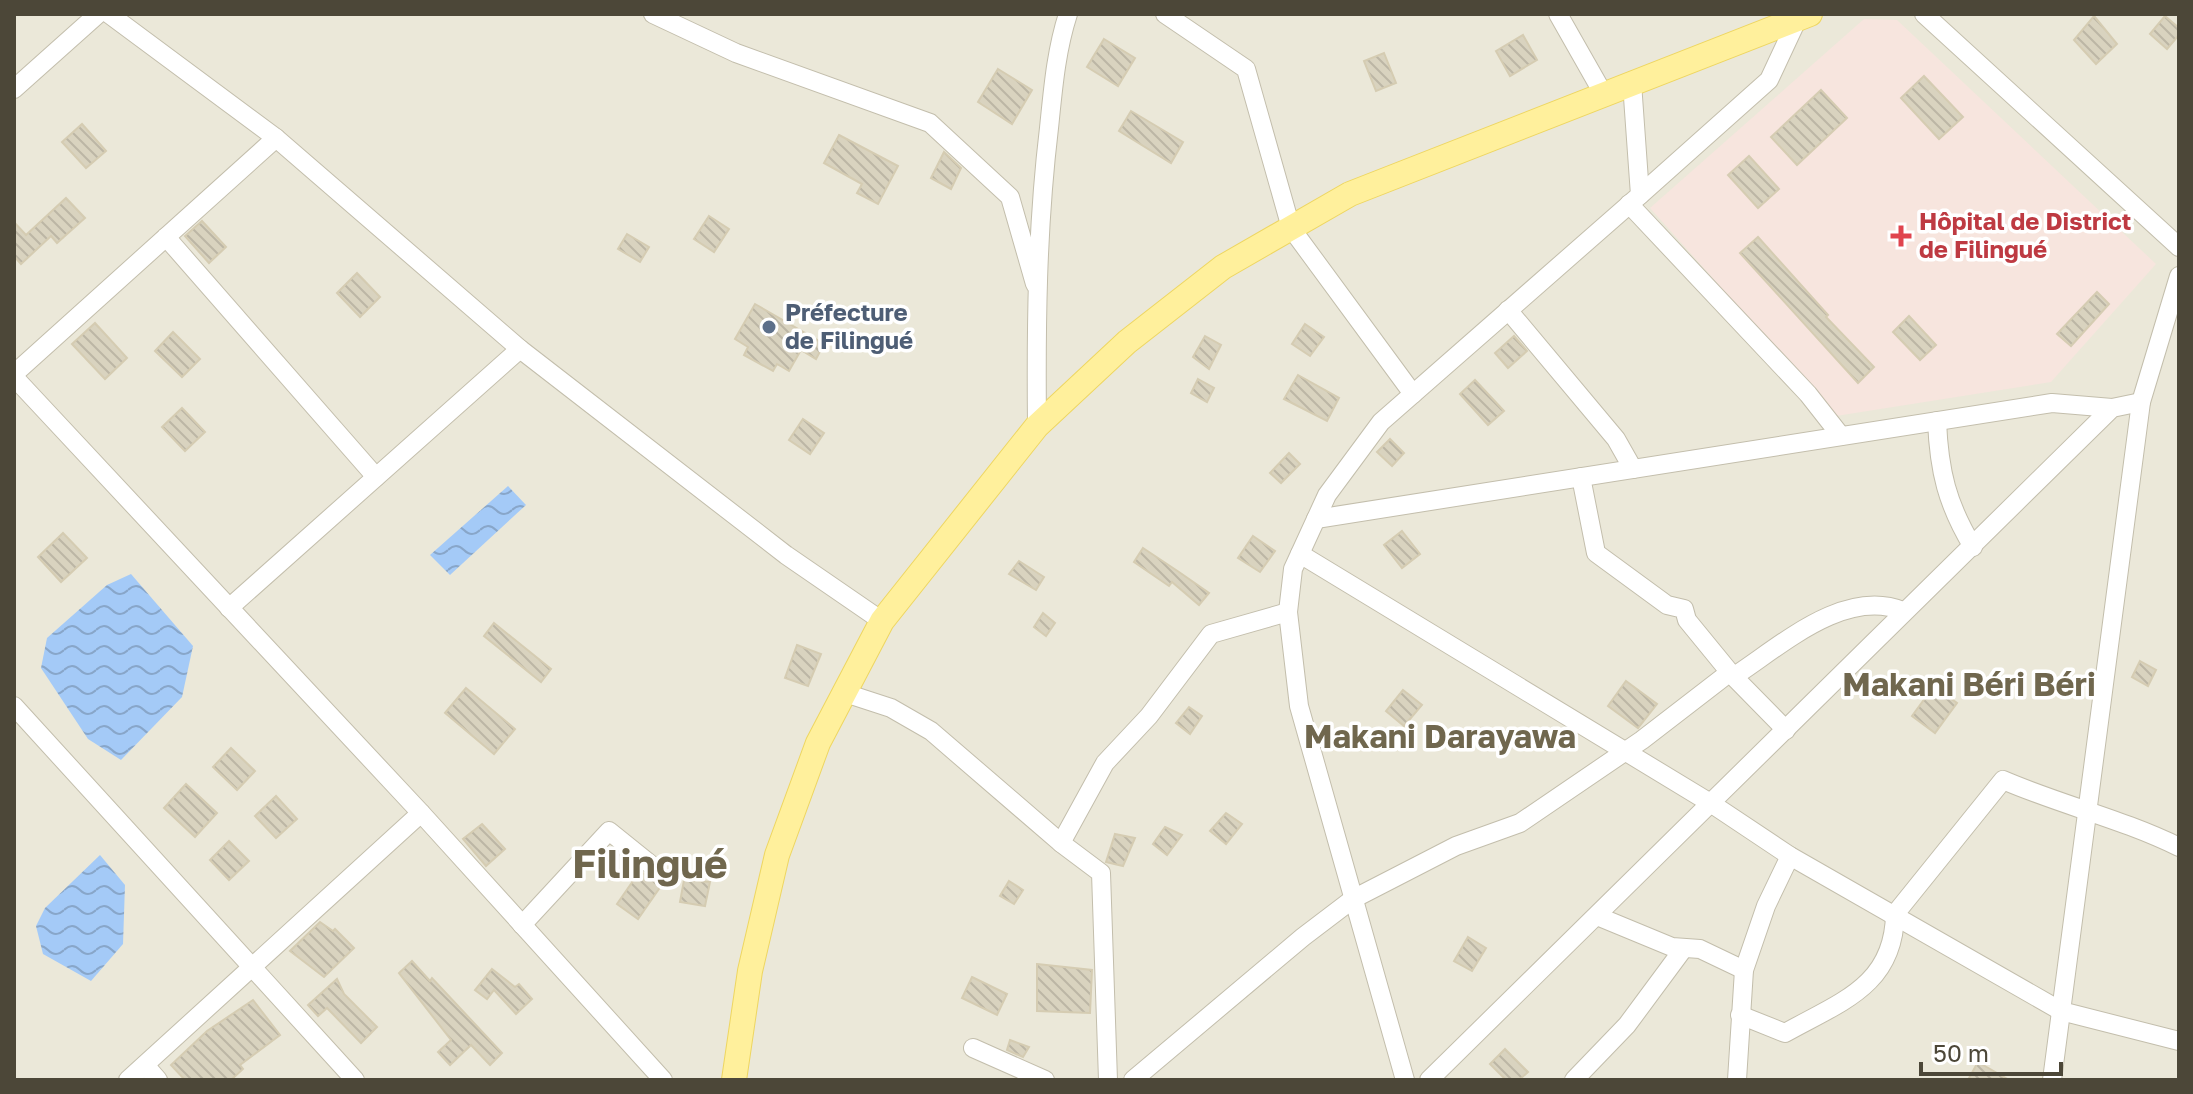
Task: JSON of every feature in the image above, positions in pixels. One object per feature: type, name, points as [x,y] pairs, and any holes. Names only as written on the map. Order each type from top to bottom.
[{"type":"main road","points":[[734,1080],[750,971],[777,855],[818,743],[842,692],[882,621],[1037,426],[1127,342],[1223,267],[1350,194],[1804,16]]},
{"type":"street","points":[[14,89],[98,14]]},
{"type":"street","points":[[109,14],[276,138],[520,349],[786,555],[882,621]]},
{"type":"street","points":[[653,14],[736,53],[930,123],[1010,197],[1035,284]]},
{"type":"street","points":[[1037,426],[1035,284],[1057,56],[1068,14]]},
{"type":"street","points":[[1165,14],[1246,69],[1291,228],[1413,394]]},
{"type":"street","points":[[1558,14],[1604,95]]},
{"type":"street","points":[[1924,14],[2179,247]]},
{"type":"street","points":[[1405,1080],[1299,706],[1288,612],[1293,569],[1327,495],[1381,422],[1769,80],[1804,16]]},
{"type":"street","points":[[1632,83],[1634,199],[1808,394],[1841,436]]},
{"type":"street","points":[[276,138],[14,376],[421,813],[663,1080]]},
{"type":"street","points":[[166,237],[376,477]]},
{"type":"street","points":[[2052,1080],[2141,402],[2179,276]]},
{"type":"street","points":[[1508,310],[1616,439],[1633,469]]},
{"type":"street","points":[[2161,334],[2179,345]]},
{"type":"street","points":[[229,608],[520,349]]},
{"type":"street","points":[[1316,519],[2052,403],[2112,408],[2141,402]]},
{"type":"street","points":[[1429,1080],[2112,408]]},
{"type":"street","points":[[1937,421],[1938,460],[1952,513],[1973,547]]},
{"type":"street","points":[[1581,477],[1596,553],[1667,605],[1684,609],[1687,620],[1732,675],[1786,730]]},
{"type":"street","points":[[1300,554],[1712,804],[1790,856],[2061,1011],[2179,1041]]},
{"type":"street","points":[[1133,1080],[1303,937],[1353,899],[1456,846],[1520,823],[1732,675],[1821,619],[1883,603],[1903,611]]},
{"type":"street","points":[[1061,843],[1105,763],[1149,716],[1211,634],[1288,612]]},
{"type":"street","points":[[842,692],[891,708],[931,731],[1061,843],[1101,873],[1108,1080]]},
{"type":"street","points":[[14,706],[355,1080]]},
{"type":"street","points":[[1740,1015],[1785,1033],[1870,986],[1895,943],[1895,914],[2003,780],[2137,827],[2179,847]]},
{"type":"street","points":[[128,1080],[421,813]]},
{"type":"street","points":[[522,925],[609,831],[650,864]]},
{"type":"street","points":[[1737,1080],[1744,970],[1766,906],[1790,856]]},
{"type":"street","points":[[1597,916],[1672,947],[1700,949],[1744,970]]},
{"type":"street","points":[[1574,1080],[1627,1025],[1684,948]]},
{"type":"street","points":[[973,1048],[1045,1080]]},
{"type":"street","points":[[145,1065],[158,1080]]},
{"type":"shaded area","name":"Filingué","points":[[14,14],[2179,14],[2179,1080],[14,1080]]},
{"type":"shaded area","name":"Hôpital de District de Filingué","points":[[1864,19],[1897,20],[2156,264],[2051,382],[1836,416],[1650,208]]},
{"type":"water","points":[[508,486],[526,505],[450,575],[430,555]]},
{"type":"water","points":[[131,574],[193,646],[182,697],[121,760],[88,739],[41,668],[47,638],[107,585]]},
{"type":"water","points":[[100,855],[125,885],[123,944],[91,981],[43,954],[36,926],[45,908]]},
{"type":"building","points":[[2094,16],[2117,44],[2096,64],[2074,40]]},
{"type":"building","points":[[2165,16],[2179,28],[2179,35],[2167,49],[2150,34]]},
{"type":"building","points":[[1523,35],[1537,60],[1510,76],[1496,51]]},
{"type":"building","points":[[1104,39],[1135,58],[1118,86],[1087,67]]},
{"type":"building","points":[[1384,53],[1396,83],[1376,91],[1364,61]]},
{"type":"building","points":[[998,69],[1032,90],[1012,124],[978,102]]},
{"type":"building","points":[[1924,76],[1963,117],[1939,139],[1901,98]]},
{"type":"building","points":[[1821,90],[1847,118],[1797,165],[1771,137]]},
{"type":"building","points":[[1131,111],[1183,142],[1171,163],[1119,131]]},
{"type":"building","points":[[82,124],[106,151],[86,168],[62,142]]},
{"type":"building","points":[[839,135],[898,166],[878,204],[857,193],[862,184],[824,163]]},
{"type":"building","points":[[944,152],[961,168],[951,189],[931,178]]},
{"type":"building","points":[[1749,156],[1779,189],[1758,208],[1728,175]]},
{"type":"building","points":[[66,198],[85,218],[57,243],[51,236],[21,264],[14,256],[14,222],[26,235]]},
{"type":"building","points":[[709,216],[729,229],[714,252],[694,239]]},
{"type":"building","points":[[202,221],[226,247],[209,263],[185,236]]},
{"type":"building","points":[[627,234],[649,247],[640,262],[618,249]]},
{"type":"building","points":[[1758,237],[1828,315],[1826,317],[1874,367],[1858,383],[1740,253]]},
{"type":"building","points":[[357,273],[380,297],[360,317],[337,293]]},
{"type":"building","points":[[2097,292],[2109,304],[2071,346],[2057,334]]},
{"type":"building","name":"Préfecture de Filingué","points":[[755,304],[824,344],[816,359],[801,350],[789,371],[777,364],[773,371],[744,355],[748,347],[735,339]]},
{"type":"building","points":[[1909,316],[1936,345],[1920,360],[1893,332]]},
{"type":"building","points":[[95,323],[127,358],[105,379],[72,344]]},
{"type":"building","points":[[1305,324],[1324,337],[1310,356],[1292,344]]},
{"type":"building","points":[[173,332],[200,359],[182,377],[155,351]]},
{"type":"building","points":[[1205,336],[1221,345],[1209,369],[1193,357]]},
{"type":"building","points":[[1514,336],[1527,351],[1508,368],[1495,353]]},
{"type":"building","points":[[1298,375],[1339,398],[1327,421],[1284,399]]},
{"type":"building","points":[[1198,379],[1214,388],[1207,402],[1191,393]]},
{"type":"building","points":[[1475,380],[1504,411],[1488,425],[1460,394]]},
{"type":"building","points":[[182,408],[205,432],[185,451],[162,427]]},
{"type":"building","points":[[803,419],[824,433],[810,454],[789,440]]},
{"type":"building","points":[[1390,439],[1404,453],[1392,466],[1377,452]]},
{"type":"building","points":[[1289,453],[1300,464],[1281,483],[1270,473]]},
{"type":"building","points":[[1402,531],[1420,554],[1402,568],[1384,545]]},
{"type":"building","points":[[63,533],[87,558],[61,582],[38,557]]},
{"type":"building","points":[[1253,536],[1275,551],[1260,572],[1238,558]]},
{"type":"building","points":[[1143,548],[1209,593],[1199,605],[1172,582],[1169,586],[1134,562]]},
{"type":"building","points":[[1019,561],[1044,577],[1036,590],[1009,574]]},
{"type":"building","points":[[1043,613],[1055,623],[1046,636],[1034,627]]},
{"type":"building","points":[[494,623],[551,669],[541,682],[484,636]]},
{"type":"building","points":[[797,645],[821,654],[808,686],[785,678]]},
{"type":"building","points":[[2140,661],[2156,670],[2148,686],[2132,677]]},
{"type":"building","points":[[1626,681],[1657,704],[1638,728],[1608,706]]},
{"type":"building","points":[[1934,686],[1957,703],[1935,733],[1912,716]]},
{"type":"building","points":[[466,688],[515,729],[494,754],[445,713]]},
{"type":"building","points":[[1403,690],[1422,705],[1404,726],[1386,711]]},
{"type":"building","points":[[1189,707],[1202,716],[1190,734],[1176,723]]},
{"type":"building","points":[[231,748],[255,771],[237,790],[213,767]]},
{"type":"building","points":[[186,784],[217,813],[195,837],[164,808]]},
{"type":"building","points":[[276,796],[297,819],[276,838],[255,816]]},
{"type":"building","points":[[1226,813],[1242,824],[1226,844],[1210,831]]},
{"type":"building","points":[[482,824],[505,849],[486,866],[463,839]]},
{"type":"building","points":[[1165,827],[1182,835],[1167,855],[1153,844]]},
{"type":"building","points":[[1115,834],[1135,838],[1123,866],[1106,862]]},
{"type":"building","points":[[229,841],[249,861],[229,880],[210,860]]},
{"type":"building","points":[[640,871],[661,886],[638,919],[617,904]]},
{"type":"building","points":[[684,880],[710,882],[705,906],[680,902]]},
{"type":"building","points":[[1009,881],[1023,890],[1014,904],[1000,896]]},
{"type":"building","points":[[320,922],[333,931],[335,929],[354,948],[324,977],[290,951]]},
{"type":"building","points":[[1468,937],[1486,948],[1472,971],[1454,961]]},
{"type":"building","points":[[412,961],[430,981],[432,978],[502,1053],[490,1065],[471,1045],[450,1065],[438,1052],[451,1040],[399,973]]},
{"type":"building","points":[[1037,964],[1092,970],[1090,1013],[1037,1011]]},
{"type":"building","points":[[492,969],[515,987],[519,984],[532,999],[516,1014],[494,990],[487,999],[475,990]]},
{"type":"building","points":[[972,977],[1007,994],[997,1015],[962,998]]},
{"type":"building","points":[[337,979],[344,994],[377,1027],[361,1043],[327,1008],[318,1016],[308,1005]]},
{"type":"building","points":[[253,1000],[280,1035],[240,1065],[243,1069],[231,1080],[185,1080],[171,1065],[207,1031]]},
{"type":"building","points":[[1010,1040],[1029,1047],[1023,1057],[1007,1050]]},
{"type":"building","points":[[1505,1049],[1528,1072],[1519,1080],[1506,1080],[1490,1064]]},
{"type":"building","points":[[1978,1062],[2009,1080],[1968,1080]]},
{"type":"place","name":"Hôpital de District de Filingué","points":[[1901,236]]},
{"type":"place","name":"Préfecture de Filingué","points":[[769,327]]},
{"type":"district","name":"Makani Béri Béri","points":[[1969,685]]},
{"type":"district","name":"Makani Darayawa","points":[[1440,737]]},
{"type":"district","name":"Filingué","points":[[650,864]]}]
